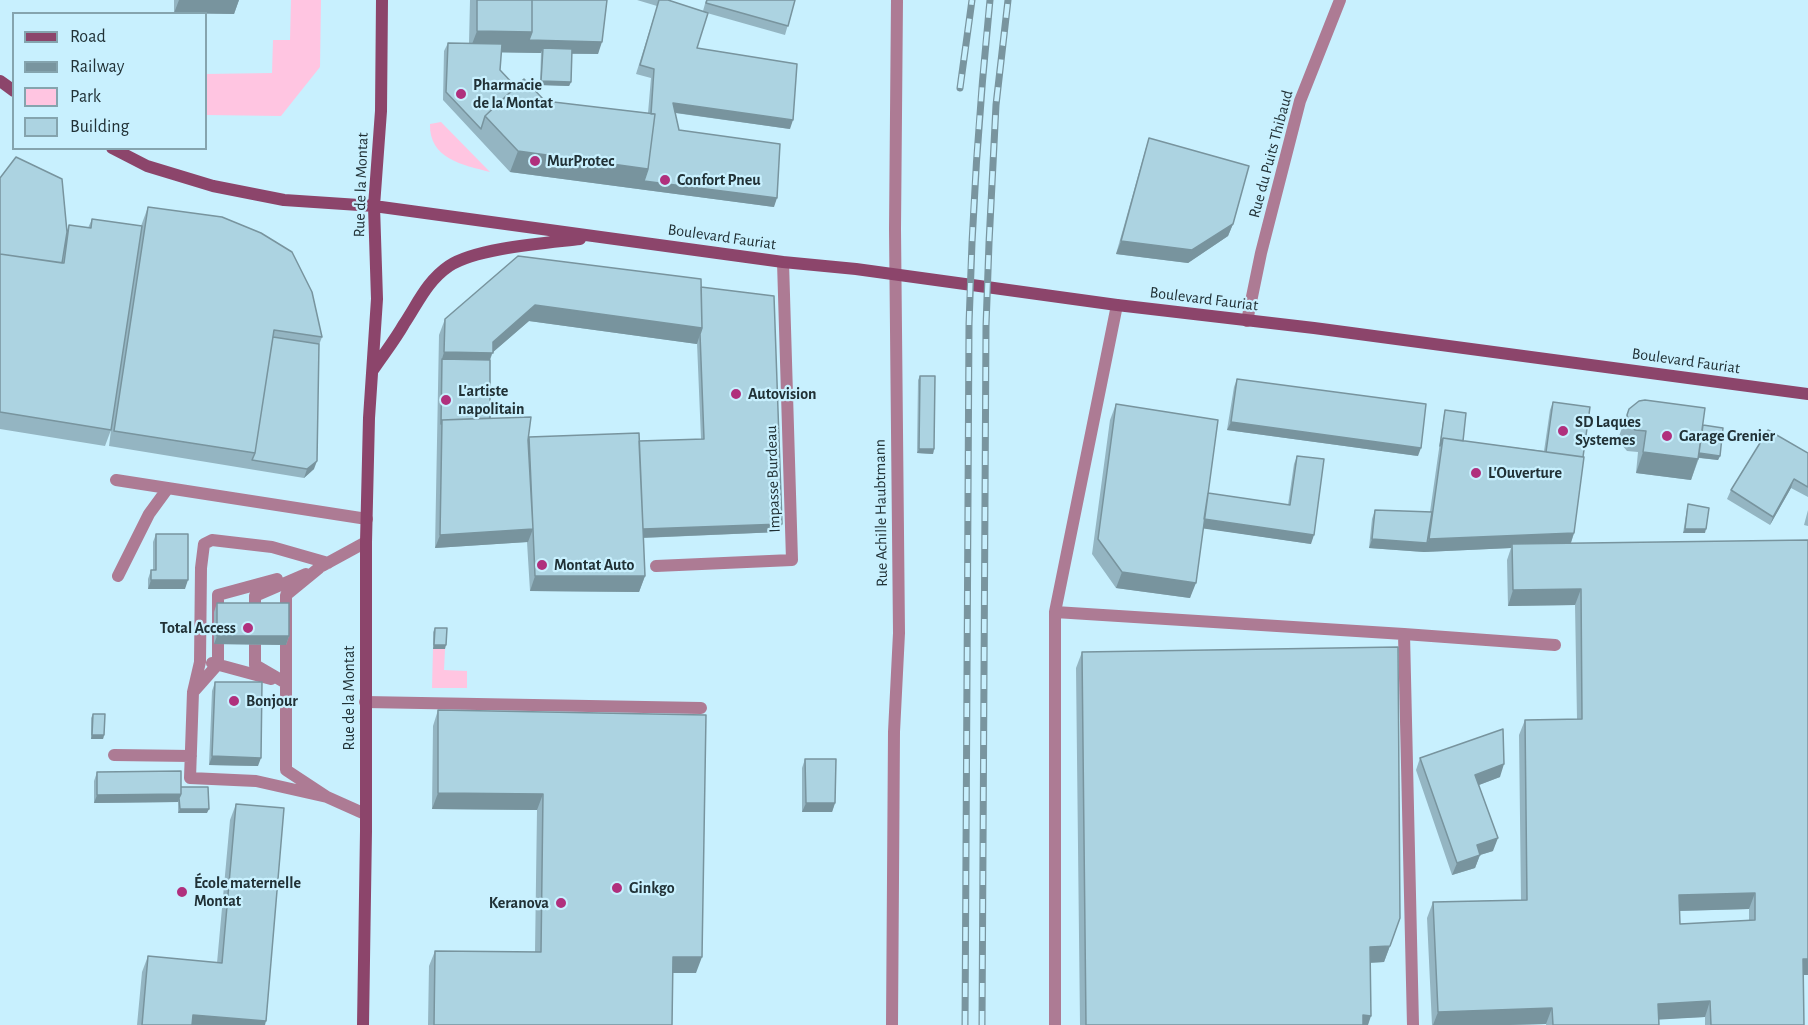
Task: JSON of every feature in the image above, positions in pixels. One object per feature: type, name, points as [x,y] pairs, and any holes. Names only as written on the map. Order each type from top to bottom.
[{"type":"main road","name":"Rue de la Montat","points":[[363,1025],[366,542],[369,418],[377,290],[374,206],[381,111],[382,0]]},
{"type":"main road","name":"Boulevard Fauriat","points":[[116,150],[147,166],[213,186],[285,200],[374,206],[783,262],[856,269],[1808,394]]},
{"type":"main road","name":"Boulevard Fauriat","points":[[372,371],[405,324],[425,289],[450,266],[479,253],[596,236]]},
{"type":"street","name":"Rue Achille Haubtmann","points":[[892,1025],[894,732],[899,633],[895,313],[897,0]]},
{"type":"street","name":"Rue du Puits Thibaud","points":[[1247,321],[1261,253],[1300,101],[1340,0]]},
{"type":"street","name":"Impasse Burdeau","points":[[656,566],[792,560],[783,262]]},
{"type":"street","points":[[1055,1025],[1055,612],[1117,305]]},
{"type":"street","points":[[116,480],[367,519]]},
{"type":"street","points":[[118,576],[149,514],[168,488]]},
{"type":"street","points":[[323,565],[272,548],[212,540],[207,541],[202,548],[200,662],[193,692],[190,778],[256,781],[327,797]]},
{"type":"street","points":[[286,683],[255,665],[255,596],[323,565],[366,542]]},
{"type":"street","points":[[193,692],[218,664],[218,595],[323,565]]},
{"type":"street","points":[[323,565],[286,595],[286,770],[327,797],[365,814]]},
{"type":"street","points":[[1055,612],[1555,645]]},
{"type":"street","points":[[1404,634],[1413,1025]]},
{"type":"street","points":[[200,662],[218,664],[286,683]]},
{"type":"street","points":[[365,702],[700,708]]},
{"type":"street","points":[[114,755],[191,756]]},
{"type":"green space","points":[[291,0],[321,0],[320,67],[281,116],[207,115],[207,74],[272,73],[273,40],[290,40]]},
{"type":"green space","points":[[441,122],[490,172],[459,163],[441,153],[431,136],[430,124]]},
{"type":"green space","points":[[433,649],[445,649],[444,670],[467,671],[467,688],[432,688]]},
{"type":"building","points":[[477,0],[532,0],[532,32],[477,31]]},
{"type":"building","points":[[532,0],[607,0],[602,42],[529,40],[532,32]]},
{"type":"building","points":[[659,0],[668,0],[708,13],[697,48],[797,64],[793,120],[673,103],[679,130],[780,144],[777,198],[644,181],[648,169],[655,114],[651,114],[654,69],[640,65]]},
{"type":"building","points":[[707,0],[795,0],[788,26],[706,3]]},
{"type":"building","points":[[448,43],[502,44],[500,70],[516,87],[485,116],[481,129],[446,92]]},
{"type":"building","points":[[543,48],[572,49],[571,82],[541,81]]},
{"type":"building","points":[[524,79],[545,101],[655,114],[648,169],[518,151],[485,116]]},
{"type":"building","points":[[1149,138],[1249,166],[1233,224],[1192,250],[1121,241]]},
{"type":"building","points":[[16,157],[62,179],[67,232],[62,263],[0,254],[0,178]]},
{"type":"building","points":[[148,207],[222,217],[261,233],[292,252],[312,292],[322,337],[274,330],[255,453],[114,431]]},
{"type":"building","points":[[92,219],[142,226],[111,430],[0,412],[0,254],[64,263],[69,225],[91,228]]},
{"type":"building","points":[[518,256],[701,279],[702,328],[535,305],[493,342],[493,353],[444,352],[445,319]]},
{"type":"building","points":[[701,287],[774,296],[782,524],[643,529],[639,441],[704,439],[700,334],[702,328]]},
{"type":"building","points":[[273,337],[319,344],[317,461],[307,469],[252,460]]},
{"type":"building","points":[[442,359],[490,360],[490,418],[442,420],[441,424]]},
{"type":"building","points":[[920,376],[935,376],[934,449],[919,449]]},
{"type":"building","points":[[1237,379],[1426,404],[1421,448],[1231,422]]},
{"type":"building","points":[[1639,401],[1705,408],[1698,459],[1643,452],[1646,431],[1635,430],[1627,415],[1629,409]]},
{"type":"building","points":[[1553,402],[1590,407],[1583,457],[1546,452]]},
{"type":"building","points":[[1116,404],[1218,420],[1196,583],[1122,572],[1098,539]]},
{"type":"building","points":[[1445,410],[1466,413],[1463,441],[1443,438],[1440,446]]},
{"type":"building","points":[[531,417],[528,440],[533,529],[440,535],[442,420]]},
{"type":"building","points":[[1703,425],[1723,428],[1720,456],[1699,453]]},
{"type":"building","points":[[1768,430],[1808,453],[1808,487],[1794,479],[1773,517],[1731,490]]},
{"type":"building","points":[[639,433],[645,576],[535,576],[529,437]]},
{"type":"building","points":[[1443,438],[1584,457],[1574,533],[1429,539]]},
{"type":"building","points":[[1297,456],[1324,459],[1314,535],[1204,519],[1208,493],[1290,505]]},
{"type":"building","points":[[1688,504],[1709,508],[1706,529],[1685,529]]},
{"type":"building","points":[[1375,510],[1432,512],[1427,543],[1372,539]]},
{"type":"building","points":[[156,534],[188,534],[188,580],[151,580],[151,570],[156,570]]},
{"type":"building","points":[[1808,540],[1808,959],[1803,959],[1804,1025],[1711,1025],[1710,1001],[1658,1004],[1659,1025],[1553,1025],[1552,1008],[1438,1012],[1433,902],[1527,900],[1525,720],[1582,719],[1581,589],[1513,590],[1512,544]],"holes":[[[1755,893],[1755,920],[1680,924],[1679,895]]]},
{"type":"building","points":[[217,603],[289,603],[289,636],[217,636]]},
{"type":"building","points":[[435,628],[447,628],[446,645],[434,645]]},
{"type":"building","points":[[1398,647],[1400,918],[1390,946],[1370,947],[1371,1016],[1363,1015],[1363,1025],[1086,1025],[1082,652]]},
{"type":"building","points":[[215,682],[262,682],[261,758],[212,756]]},
{"type":"building","name":"Ginkgo","points":[[438,710],[706,715],[702,957],[673,957],[672,1025],[434,1025],[435,951],[541,952],[543,794],[438,793]]},
{"type":"building","points":[[93,714],[105,714],[104,735],[92,735]]},
{"type":"building","points":[[1503,729],[1504,764],[1475,775],[1498,838],[1477,845],[1480,855],[1457,863],[1420,758]]},
{"type":"building","points":[[805,759],[836,759],[835,803],[806,803]]},
{"type":"building","points":[[181,771],[181,794],[97,795],[97,772]]},
{"type":"building","points":[[181,787],[208,787],[209,809],[180,809]]},
{"type":"building","points":[[236,804],[284,808],[266,1021],[193,1015],[192,1025],[142,1025],[148,956],[222,963]]},
{"type":"railway","points":[[960,88],[972,0]]},
{"type":"railway","points":[[965,1025],[969,324],[976,162],[990,0]]},
{"type":"railway","points":[[982,1025],[986,326],[996,105],[1008,0]]},
{"type":"place","name":"Pharmacie de la Montat","points":[[461,94]]},
{"type":"place","name":"MurProtec","points":[[535,161]]},
{"type":"place","name":"Confort Pneu","points":[[665,180]]},
{"type":"place","name":"Autovision","points":[[736,394]]},
{"type":"place","name":"L'artiste napolitain","points":[[446,400]]},
{"type":"place","name":"SD Laques Systemes","points":[[1563,431]]},
{"type":"place","name":"Garage Grenier","points":[[1667,436]]},
{"type":"place","name":"L'Ouverture","points":[[1476,473]]},
{"type":"place","name":"Montat Auto","points":[[542,565]]},
{"type":"place","name":"Total Access","points":[[248,628]]},
{"type":"place","name":"Bonjour","points":[[234,701]]},
{"type":"place","name":"Ginkgo","points":[[617,888]]},
{"type":"place","name":"École maternelle Montat","points":[[182,892]]},
{"type":"place","name":"Keranova","points":[[561,903]]}]
